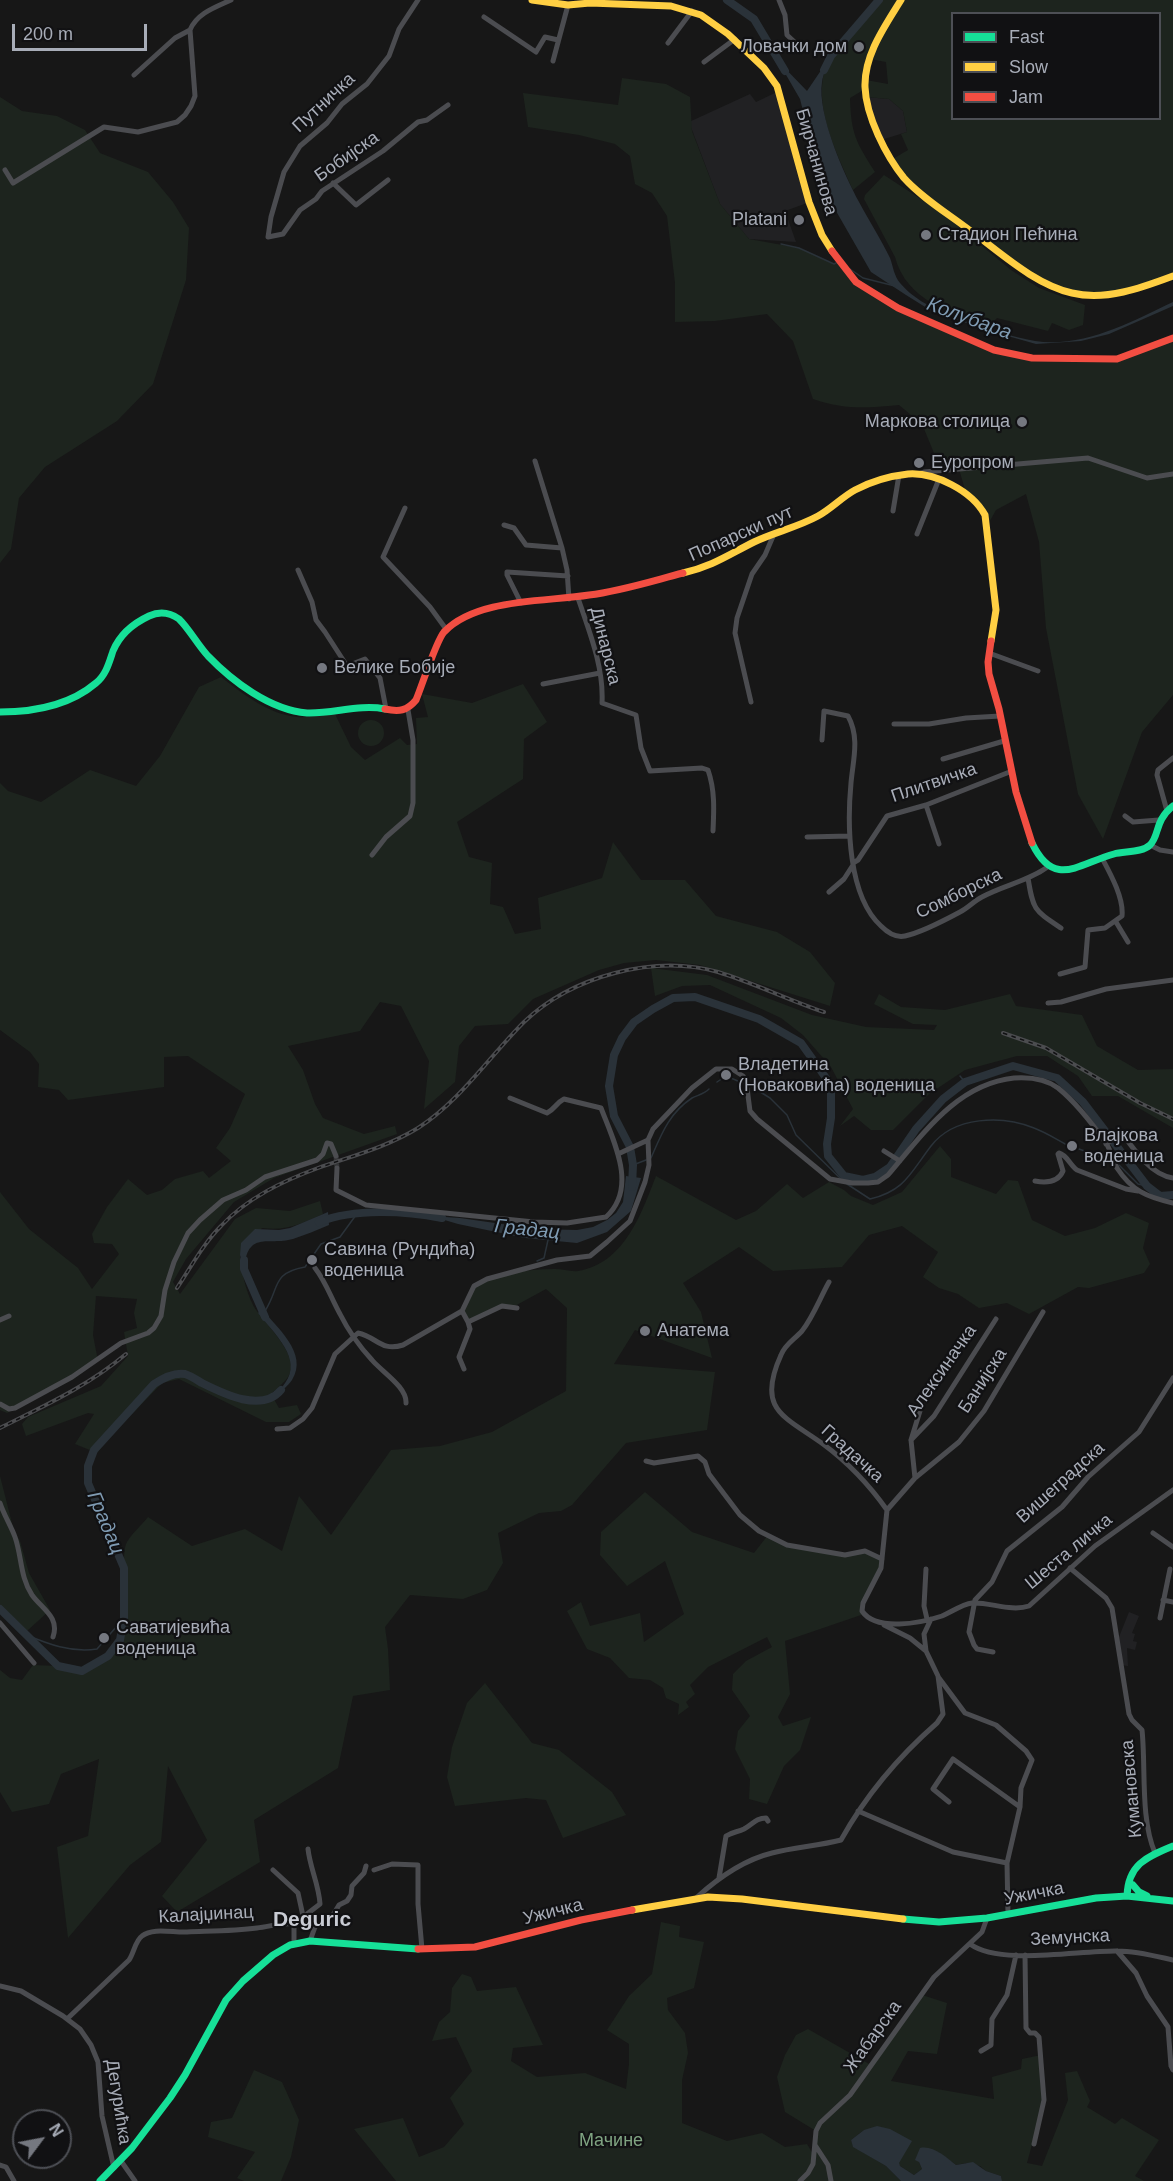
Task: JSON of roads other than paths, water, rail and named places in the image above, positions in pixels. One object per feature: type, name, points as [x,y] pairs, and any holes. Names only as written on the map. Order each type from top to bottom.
[{"type":"main road","name":"Бирчанинова","points":[[532,0],[568,5],[650,2],[671,6],[692,11],[735,39],[764,68],[777,86],[816,220],[838,262],[850,277],[865,289],[898,308],[994,350],[1017,356],[1117,359],[1173,338]]},
{"type":"main road","points":[[901,0],[870,59],[865,89],[868,106],[881,140],[903,177],[914,188],[1030,275],[1059,290],[1089,297],[1110,296],[1173,276]]},
{"type":"main road","name":"Попарски пут","points":[[446,629],[476,612],[495,607],[578,598],[702,570],[774,534],[823,514],[856,489],[899,475],[918,474],[939,479],[961,489],[971,497],[986,520],[996,610],[989,653],[989,677],[1033,847],[1039,858],[1049,866]]},
{"type":"main road","points":[[0,712],[44,709],[81,693],[103,676],[117,641],[124,633],[140,621],[160,612],[170,613],[179,619],[202,649],[226,672],[272,703],[300,712],[364,707],[399,712],[408,710],[416,700],[437,643],[446,629]]},
{"type":"main road","points":[[1049,866],[1070,869],[1150,845],[1159,820],[1170,808]]},
{"type":"main road","points":[[1127,1896],[1128,1879],[1137,1866],[1155,1853],[1173,1846]]},
{"type":"main road","points":[[1127,1896],[1131,1893],[1137,1866]]},
{"type":"main road","points":[[1133,1885],[1140,1892],[1156,1899]]},
{"type":"main road","name":"Ужичка","points":[[100,2181],[140,2138],[179,2085],[231,1994],[273,1954],[294,1943],[310,1941],[422,1949],[486,1945],[581,1920],[696,1898],[742,1899],[950,1922],[987,1918],[1080,1900],[1127,1896],[1173,1901]]},
{"type":"street","points":[[5,170],[14,183],[104,127],[138,132],[177,122],[191,106],[195,96],[190,30],[193,22],[207,10],[231,0]]},
{"type":"street","name":"Путничка","points":[[268,237],[271,217],[284,172],[294,154],[327,123],[342,104],[367,84],[389,56],[399,29],[418,0]]},
{"type":"street","points":[[779,0],[785,15],[787,35],[802,50]]},
{"type":"street","points":[[553,61],[568,5]]},
{"type":"street","points":[[668,43],[692,11]]},
{"type":"street","points":[[484,17],[536,52],[545,37],[558,40]]},
{"type":"street","points":[[134,75],[175,38],[190,30]]},
{"type":"street","points":[[704,62],[735,39]]},
{"type":"street","name":"Бобијска","points":[[268,237],[283,234],[300,210],[333,183],[382,151],[418,122],[427,120],[448,105]]},
{"type":"street","points":[[333,183],[356,205],[388,180]]},
{"type":"street","points":[[918,474],[1088,458],[1147,478],[1173,474]]},
{"type":"street","points":[[535,460],[562,548],[568,576],[569,599]]},
{"type":"street","points":[[893,511],[899,475]]},
{"type":"street","points":[[917,534],[939,479]]},
{"type":"street","points":[[405,508],[383,557],[428,603],[446,629]]},
{"type":"street","points":[[504,525],[514,528],[526,545],[562,548]]},
{"type":"street","points":[[751,702],[735,633],[752,574],[765,555],[774,534]]},
{"type":"street","points":[[298,570],[312,602],[316,620],[347,666],[365,658],[380,678],[386,709]]},
{"type":"street","points":[[521,603],[507,572],[568,576]]},
{"type":"street","name":"Динарска","points":[[578,598],[600,673],[603,688],[602,703],[636,715],[640,748],[650,771],[702,768],[708,770],[715,803],[713,831]]},
{"type":"street","points":[[989,653],[1038,671]]},
{"type":"street","points":[[543,684],[600,673]]},
{"type":"street","points":[[372,855],[386,837],[410,816],[413,803],[412,740],[408,710]]},
{"type":"street","points":[[822,740],[824,711],[847,715],[853,727],[855,748],[850,783],[849,836],[853,863]]},
{"type":"street","points":[[894,724],[929,724],[966,718],[1000,716]]},
{"type":"street","points":[[944,759],[1004,741]]},
{"type":"street","points":[[1170,808],[1157,775],[1158,771],[1173,758]]},
{"type":"street","name":"Плитвичка","points":[[829,892],[844,879],[887,816],[926,805],[1012,771]]},
{"type":"street","points":[[926,805],[939,844]]},
{"type":"street","points":[[1125,816],[1133,822],[1159,820]]},
{"type":"street","points":[[807,837],[849,836]]},
{"type":"street","points":[[1150,845],[1173,852]]},
{"type":"street","points":[[1060,974],[1085,967],[1088,930],[1106,928],[1122,916],[1122,907],[1114,880],[1102,858]]},
{"type":"street","name":"Сомборска","points":[[853,863],[869,912],[886,931],[898,937],[908,936],[961,912],[981,898],[1028,878],[1049,866]]},
{"type":"street","points":[[1028,878],[1034,907],[1041,915],[1061,928]]},
{"type":"street","points":[[1116,922],[1128,942]]},
{"type":"street","points":[[1048,1003],[1061,1002],[1106,989],[1173,980]]},
{"type":"street","points":[[276,1429],[290,1428],[303,1419],[312,1408],[335,1354],[358,1333],[364,1334],[385,1347],[394,1348],[462,1311],[474,1286],[487,1279],[557,1260],[590,1256],[630,1221],[649,1165],[648,1140],[660,1120],[692,1088],[716,1069],[738,1071],[746,1080],[750,1111],[756,1119],[830,1179],[852,1183],[878,1182],[888,1175],[950,1106],[967,1093],[1003,1079],[1025,1077],[1042,1080],[1057,1087],[1108,1143],[1115,1162],[1138,1191],[1145,1196],[1173,1203]]},
{"type":"street","points":[[337,1168],[336,1190],[366,1205],[534,1222],[567,1223],[606,1217],[615,1209],[621,1192],[622,1176],[620,1154],[601,1108],[564,1099],[558,1102],[554,1110],[547,1113],[510,1098]]},
{"type":"street","points":[[1108,1143],[1122,1133],[1140,1156],[1156,1171],[1173,1178]]},
{"type":"street","points":[[620,1154],[648,1140]]},
{"type":"street","points":[[0,1404],[9,1410],[15,1408],[72,1377],[121,1343],[148,1333],[159,1323],[171,1269],[188,1233],[223,1200],[246,1191],[265,1178],[317,1160],[323,1154],[327,1143],[331,1144],[336,1156]]},
{"type":"street","points":[[884,1151],[900,1161]]},
{"type":"street","points":[[1035,1181],[1051,1183],[1060,1177],[1063,1171],[1059,1153],[1064,1155],[1077,1170],[1138,1191]]},
{"type":"street","points":[[1121,1187],[1127,1178]]},
{"type":"street","points":[[315,1268],[323,1278],[340,1316],[373,1362],[401,1389],[406,1397],[406,1403]]},
{"type":"street","name":"Градачка","points":[[829,1282],[803,1330],[784,1349],[770,1391],[776,1407],[785,1419],[824,1444],[887,1510],[881,1568],[863,1603],[862,1611],[868,1618],[910,1638],[926,1651]]},
{"type":"street","points":[[468,1322],[502,1306],[517,1308]]},
{"type":"street","points":[[462,1311],[470,1329],[459,1357],[464,1369]]},
{"type":"street","name":"Банијска","points":[[887,1510],[915,1478],[959,1442],[984,1411],[1043,1312]]},
{"type":"street","points":[[0,1320],[9,1316]]},
{"type":"street","name":"Алексиначка","points":[[911,1440],[934,1416],[996,1319]]},
{"type":"street","name":"Вишеградска","points":[[975,1604],[977,1596],[992,1582],[1009,1548],[1062,1507],[1088,1478],[1139,1432],[1173,1378]]},
{"type":"street","points":[[915,1478],[911,1440],[928,1385]]},
{"type":"street","points":[[646,1461],[654,1463],[698,1456],[705,1462],[709,1474],[740,1515],[759,1531],[787,1545],[845,1555],[865,1551],[882,1559]]},
{"type":"street","name":"Шеста личка","points":[[975,1604],[1025,1607],[1095,1546],[1173,1490]]},
{"type":"street","points":[[0,1503],[15,1536],[26,1583],[32,1594],[54,1620],[56,1629],[53,1637]]},
{"type":"street","points":[[1153,1533],[1173,1546]]},
{"type":"street","name":"Кумановска","points":[[1070,1568],[1106,1598],[1112,1608],[1129,1714],[1142,1730],[1147,1811],[1155,1853]]},
{"type":"street","points":[[926,1569],[924,1606],[929,1619],[924,1634],[926,1651],[938,1676],[965,1713],[996,1725],[1026,1751],[1032,1760],[1021,1788],[1020,1807],[1007,1863],[1008,1914]]},
{"type":"street","points":[[1160,1617],[1170,1569]]},
{"type":"street","points":[[1164,1600],[1173,1602]]},
{"type":"street","points":[[883,1624],[929,1619],[975,1604],[969,1626],[971,1640],[977,1649],[993,1652]]},
{"type":"street","points":[[0,1623],[34,1663]]},
{"type":"street","points":[[696,1898],[719,1878],[751,1859],[841,1840],[883,1776],[937,1723],[943,1714],[938,1676]]},
{"type":"street","points":[[949,1802],[933,1789],[954,1759],[1020,1807]]},
{"type":"street","points":[[858,1811],[953,1852],[1007,1863]]},
{"type":"street","points":[[719,1878],[726,1836],[762,1818],[768,1821]]},
{"type":"street","points":[[294,1943],[294,1924],[320,1904],[308,1849]]},
{"type":"street","points":[[374,1870],[392,1864],[418,1865],[418,1904],[422,1949]]},
{"type":"street","points":[[310,1941],[315,1927],[333,1915],[339,1905],[347,1901],[351,1895],[352,1886],[364,1872],[366,1866]]},
{"type":"street","points":[[273,1870],[298,1893],[303,1916]]},
{"type":"street","name":"Жабарска","points":[[800,2181],[813,2164],[816,2131],[820,2123],[850,2095],[934,1977],[982,1932],[987,1918]]},
{"type":"street","name":"Калајџинац","points":[[67,2019],[129,1960],[142,1935],[156,1931],[193,1932],[294,1924]]},
{"type":"street","name":"Земунска","points":[[970,1944],[977,1950],[1016,1955],[1117,1951],[1173,1960]]},
{"type":"street","points":[[1117,1951],[1136,1973],[1168,2027],[1173,2070]]},
{"type":"street","points":[[981,2051],[991,2045],[992,2019],[1007,1995],[1016,1955]]},
{"type":"street","points":[[1025,1955],[1026,2028],[1030,2033],[1035,2033],[1039,2037],[1044,2100],[1034,2144]]},
{"type":"street","name":"Дегурићка","points":[[0,1986],[21,1991],[67,2019],[80,2029],[91,2045],[98,2062],[102,2116],[114,2168]]},
{"type":"street","points":[[815,2145],[828,2165],[831,2181]]},
{"type":"street","points":[[121,2161],[135,2181]]},
{"type":"street","points":[[0,2165],[6,2167],[14,2181]]},
{"type":"water","points":[[830,57],[823,79],[822,95],[833,144],[853,190],[890,258],[896,277],[914,296],[938,310],[982,327],[1035,341],[1053,342],[1071,341],[1107,332],[1173,302],[1173,306],[1109,334],[1081,341],[1036,344],[983,329],[930,310],[871,272],[832,204],[812,146],[800,99],[778,61],[807,91]]},
{"type":"water","points":[[626,1176],[641,1178],[631,1211],[607,1232],[577,1243],[525,1238],[431,1216],[537,1229],[577,1230],[593,1227],[616,1213],[623,1202]]},
{"type":"water","points":[[328,1212],[329,1225],[293,1239],[254,1244],[246,1257],[244,1269],[240,1255],[241,1243],[255,1229],[290,1228]]},
{"type":"water","points":[[262,1309],[289,1341],[296,1360],[296,1370],[292,1380],[275,1397],[288,1378],[291,1369],[290,1360],[282,1343],[258,1313]]},
{"type":"water","points":[[877,2126],[890,2129],[912,2141],[899,2163],[914,2175],[922,2169],[919,2162],[915,2160],[920,2148],[930,2148],[956,2165],[973,2162],[986,2171],[1001,2176],[1002,2181],[901,2181],[886,2166],[853,2147],[851,2140],[864,2130]]},
{"type":"waterway","points":[[727,0],[754,19],[785,71]]},
{"type":"waterway","points":[[824,70],[831,56],[879,0]]},
{"type":"waterway","points":[[781,244],[799,248],[836,263]]},
{"type":"waterway","points":[[850,269],[863,278],[895,286]]},
{"type":"waterway","name":"Градац","points":[[632,1187],[633,1165],[630,1147],[614,1116],[609,1086],[614,1055],[622,1038],[634,1022],[673,998],[695,997],[759,1019],[801,1043],[831,1085],[828,1156],[844,1176],[863,1180],[875,1177],[890,1167],[916,1129],[943,1099],[965,1082],[1013,1066],[1057,1078],[1083,1102],[1147,1186],[1160,1196],[1173,1195]]},
{"type":"waterway","points":[[717,1082],[726,1076],[745,1084]]},
{"type":"waterway","name":"Градац","points":[[960,1076],[965,1082]]},
{"type":"waterway","points":[[749,1085],[770,1098],[787,1115],[796,1135],[841,1179]]},
{"type":"waterway","points":[[651,1158],[658,1141],[677,1110],[692,1098],[709,1089]]},
{"type":"waterway","points":[[847,1184],[870,1199],[891,1191],[906,1179],[941,1136],[952,1129],[979,1121],[1008,1121],[1021,1124],[1067,1145]]},
{"type":"waterway","points":[[1079,1149],[1112,1161]]},
{"type":"waterway","points":[[633,1165],[646,1160]]},
{"type":"waterway","points":[[1119,1165],[1138,1184],[1147,1186]]},
{"type":"waterway","name":"Градац","points":[[319,1222],[348,1214],[380,1212],[442,1218]]},
{"type":"waterway","points":[[265,1311],[281,1277],[305,1267],[321,1244],[340,1237],[356,1215]]},
{"type":"waterway","points":[[537,1261],[544,1258],[548,1240]]},
{"type":"waterway","name":"Градац","points":[[244,1260],[244,1269],[265,1317]]},
{"type":"waterway","name":"Градац","points":[[0,1609],[58,1666],[82,1671],[108,1656],[120,1640],[124,1618],[124,1568],[88,1483],[88,1466],[94,1450],[154,1384],[173,1375],[185,1374],[221,1392],[253,1401],[273,1397],[281,1390]]},
{"type":"waterway","points":[[24,1634],[69,1649],[97,1649],[124,1618]]},
{"type":"tunnel","points":[[336,1156],[337,1168]]},
{"type":"railway","points":[[177,1288],[208,1240],[242,1207],[266,1191],[292,1179],[382,1146],[418,1128],[461,1092],[524,1022],[543,1006],[590,981],[641,968],[693,967],[731,976],[824,1012]]},
{"type":"railway","points":[[1003,1033],[1046,1048],[1140,1103],[1173,1119]]},
{"type":"railway","points":[[0,1428],[81,1386],[126,1354]]},
{"type":"place","name":"Ловачки дом","points":[[859,47]]},
{"type":"place","name":"Platani","points":[[799,220]]},
{"type":"place","name":"Стадион Пећина","points":[[926,235]]},
{"type":"place","name":"Маркова столица","points":[[1022,422]]},
{"type":"place","name":"Еуропром","points":[[919,463]]},
{"type":"place","name":"Велике Бобије","points":[[322,668]]},
{"type":"place","name":"Владетина (Новаковића) воденица","points":[[726,1075]]},
{"type":"place","name":"Влајкова воденица","points":[[1072,1146]]},
{"type":"place","name":"Савина (Рундића) воденица","points":[[312,1260]]},
{"type":"place","name":"Анатема","points":[[645,1331]]},
{"type":"place","name":"Саватијевића воденица","points":[[104,1638]]},
{"type":"district","name":"Deguric","points":[[312,1920]]},
{"type":"water label","name":"Колубара","points":[[969,319]]},
{"type":"park label","name":"Мачине","points":[[611,2141]]}]
